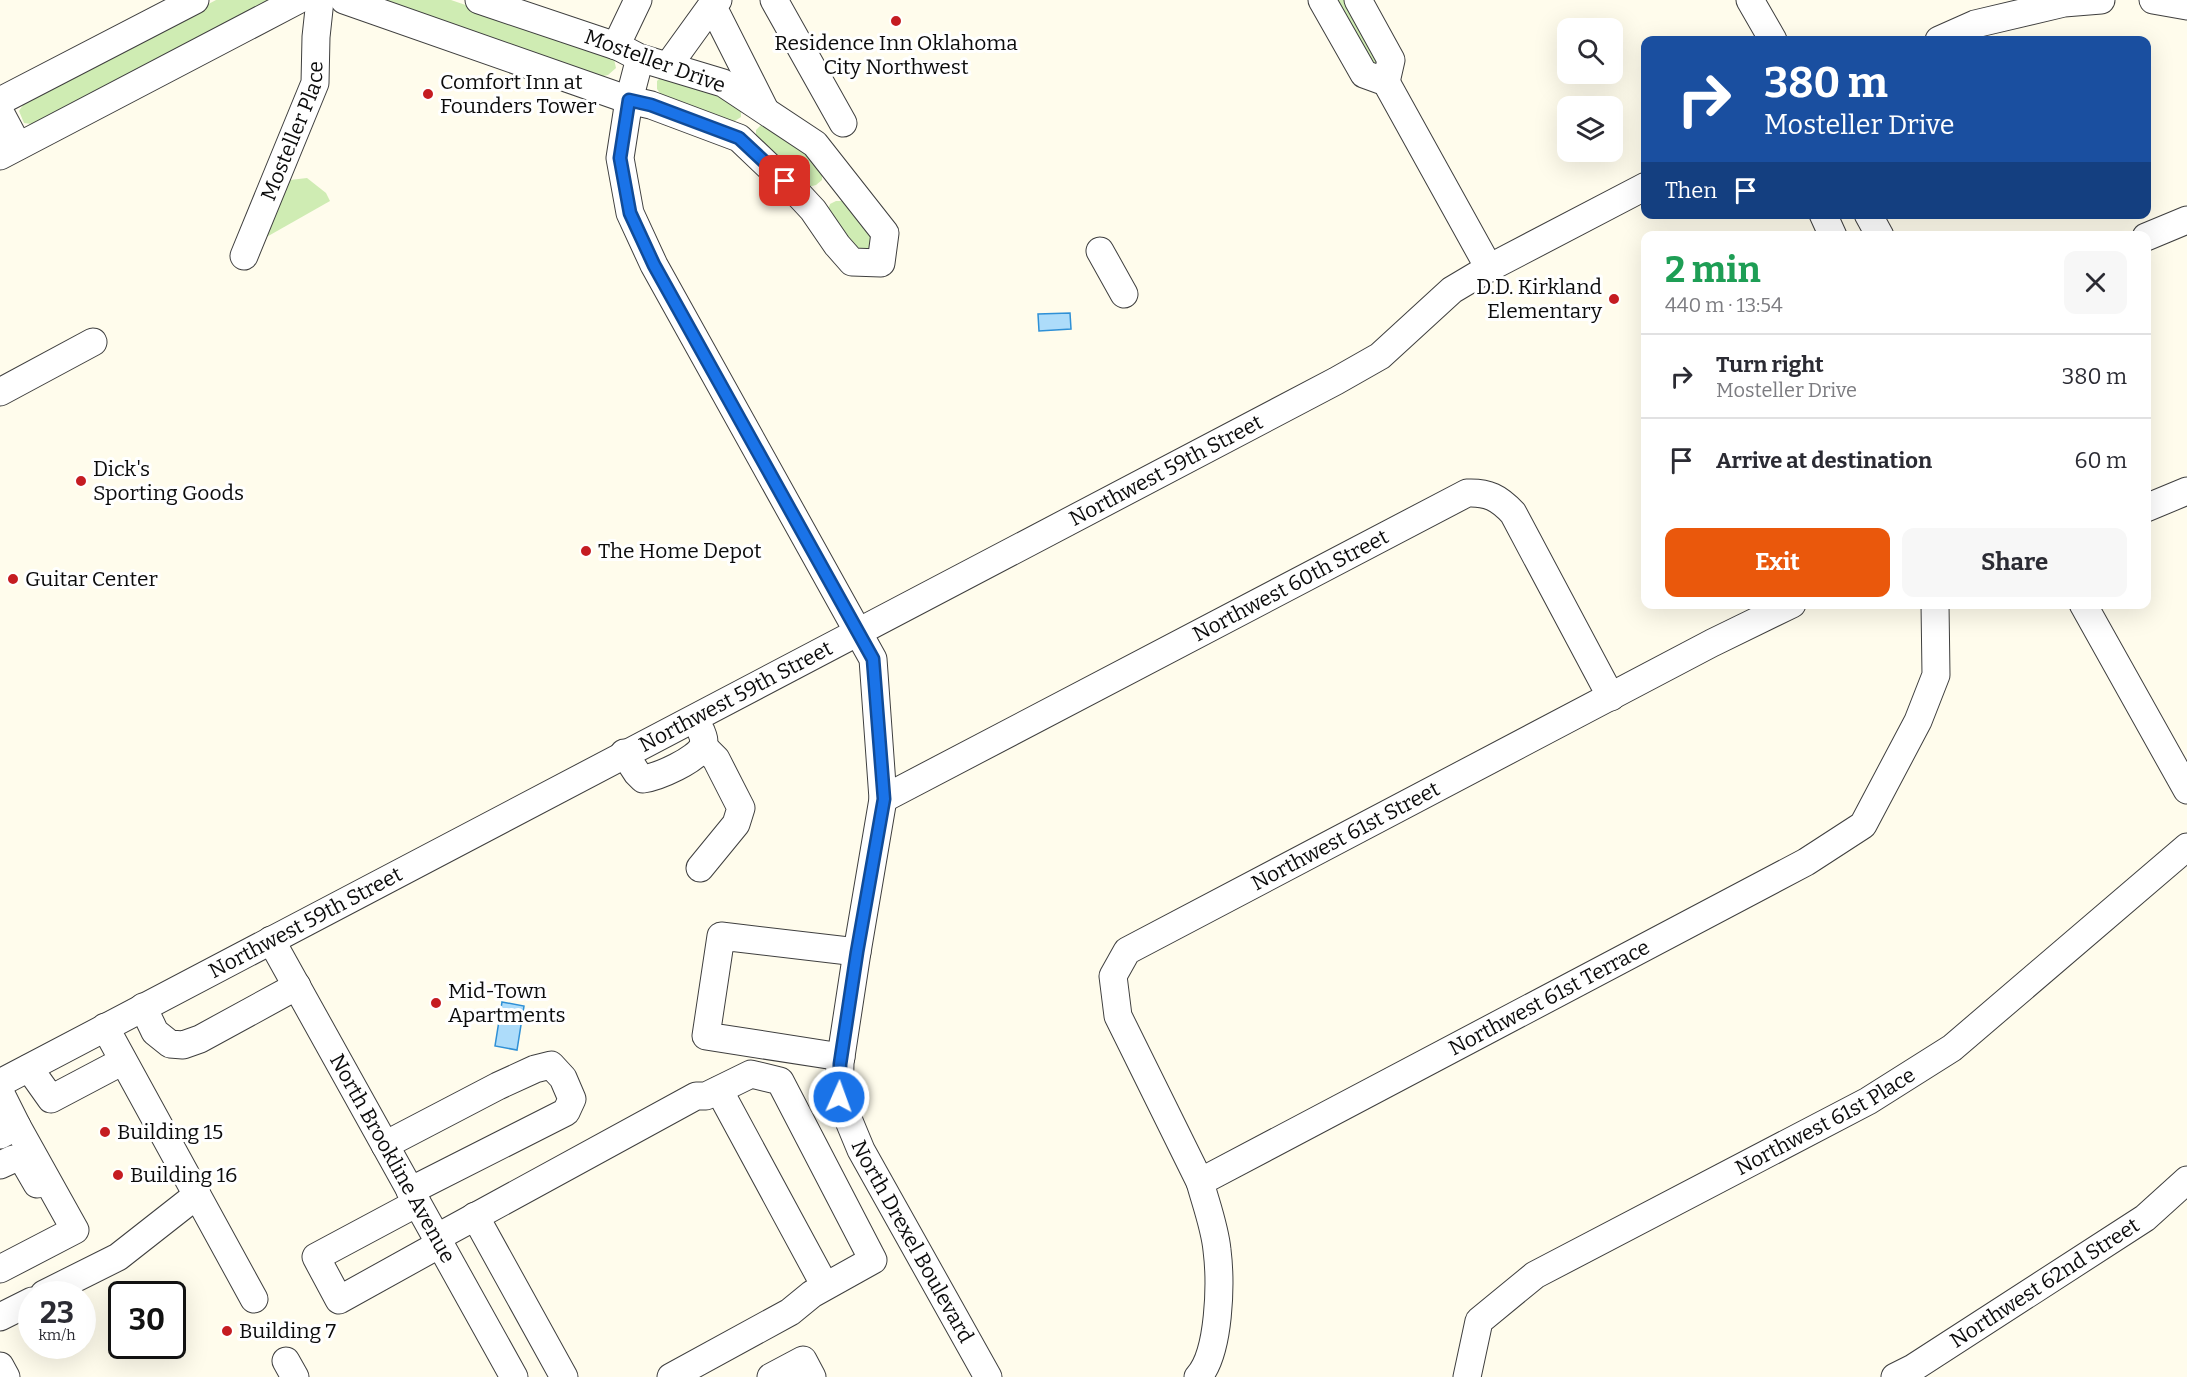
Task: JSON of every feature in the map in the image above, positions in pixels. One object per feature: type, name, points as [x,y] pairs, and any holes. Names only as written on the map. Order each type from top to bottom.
[{"type":"street","points":[[0,101],[195,0]]},
{"type":"street","points":[[0,112],[9,151],[298,0]]},
{"type":"street","name":"Mosteller Place","points":[[244,256],[315,83],[315,37],[320,0]]},
{"type":"street","name":"Mosteller Drive","points":[[344,0],[629,100],[651,105],[739,138],[813,210],[837,245],[852,262],[881,263],[885,233],[815,144],[765,110],[723,83],[640,58],[616,46],[479,0]]},
{"type":"street","points":[[616,46],[638,0]]},
{"type":"street","points":[[774,0],[843,123]]},
{"type":"street","points":[[1322,0],[1364,74],[1386,82],[1489,268]]},
{"type":"street","points":[[1358,0],[1391,60],[1386,82]]},
{"type":"street","points":[[1750,0],[1771,36]]},
{"type":"street","points":[[1948,36],[1975,24],[2064,3],[2102,0]]},
{"type":"street","points":[[2153,0],[2187,6]]},
{"type":"street","points":[[668,66],[715,2],[765,110],[739,138]]},
{"type":"street","name":"North Drexel Boulevard","points":[[640,58],[629,100],[620,158],[630,213],[654,265],[873,659],[884,799],[857,952],[841,1058],[839,1097],[861,1150],[988,1377]]},
{"type":"street","points":[[813,210],[846,184]]},
{"type":"street","name":"Northwest 59th Street","points":[[0,1083],[1380,356],[1452,290],[1489,268],[1641,189]]},
{"type":"street","points":[[2151,235],[2187,220]]},
{"type":"street","points":[[1100,251],[1124,294]]},
{"type":"street","points":[[0,392],[93,342]]},
{"type":"street","points":[[2151,506],[2187,491]]},
{"type":"street","name":"Northwest 60th Street","points":[[884,799],[1467,493],[1480,492],[1492,495],[1503,502],[1513,513],[1611,697]]},
{"type":"street","name":"Northwest 61st Street","points":[[1200,1182],[1118,1016],[1113,976],[1127,951],[1712,643],[1782,609]]},
{"type":"street","name":"Northwest 61st Terrace","points":[[1200,1182],[1806,862],[1863,825],[1918,721],[1936,675],[1935,609]]},
{"type":"street","points":[[2086,609],[2187,790]]},
{"type":"street","points":[[624,753],[643,779],[655,777],[696,755],[703,746],[704,739],[694,717]]},
{"type":"street","points":[[700,868],[736,824],[741,808],[716,759],[703,746]]},
{"type":"street","name":"Northwest 61st Place","points":[[1467,1377],[1479,1322],[1535,1275],[1868,1101],[1952,1048],[2187,847]]},
{"type":"street","points":[[841,1058],[706,1036],[719,947],[721,936],[857,952]]},
{"type":"street","name":"North Brookline Avenue","points":[[272,940],[513,1377]]},
{"type":"street","points":[[143,1007],[155,1032],[170,1044],[183,1046],[297,986]]},
{"type":"street","points":[[105,1027],[254,1299]]},
{"type":"street","points":[[29,1068],[51,1099],[123,1061]]},
{"type":"street","points":[[385,1144],[498,1086],[535,1069],[551,1065],[563,1078],[572,1099],[566,1112],[414,1197],[316,1257],[339,1300],[438,1241],[475,1216],[696,1096],[706,1096],[751,1074],[780,1080],[873,1260],[812,1294],[789,1312],[671,1377]]},
{"type":"street","points":[[719,1090],[825,1286]]},
{"type":"street","points":[[0,1092],[9,1130],[66,1234]]},
{"type":"street","points":[[0,1165],[13,1159],[19,1158],[23,1161],[59,1228],[66,1234]]},
{"type":"street","name":"Northwest 62nd Street","points":[[1895,1377],[1913,1368],[2145,1218],[2187,1180]]},
{"type":"street","points":[[1198,1377],[1204,1370],[1218,1328],[1218,1250],[1200,1182]]},
{"type":"street","points":[[70,1281],[118,1257],[197,1196]]},
{"type":"street","points":[[475,1216],[564,1377]]},
{"type":"street","points":[[0,1269],[66,1234]]},
{"type":"street","points":[[0,1317],[18,1308]]},
{"type":"street","points":[[771,1377],[803,1360],[812,1377]]},
{"type":"street","points":[[0,1366],[6,1377]]},
{"type":"green space","points":[[216,0],[276,0],[39,125],[24,123],[19,111],[25,102]]},
{"type":"green space","points":[[378,0],[451,0],[605,53],[614,59],[616,68],[608,75],[599,77]]},
{"type":"green space","points":[[1336,0],[1349,0],[1380,58],[1375,67]]},
{"type":"green space","points":[[663,75],[733,101],[741,108],[741,117],[730,124],[662,96],[657,89],[657,81]]},
{"type":"green space","points":[[762,124],[778,125],[822,172],[822,180],[808,187],[756,141],[756,130]]},
{"type":"green space","points":[[307,178],[326,193],[330,201],[263,239],[290,180]]},
{"type":"green space","points":[[844,201],[869,233],[872,240],[870,247],[862,252],[855,251],[827,213],[830,204]]},
{"type":"water","points":[[1070,313],[1071,329],[1039,331],[1038,314]]},
{"type":"water","points":[[502,1002],[524,1006],[517,1050],[495,1046]]},
{"type":"place","name":"Residence Inn Oklahoma City Northwest","points":[[896,21]]},
{"type":"place","name":"Comfort Inn at Founders Tower","points":[[428,94]]},
{"type":"place","name":"D.D. Kirkland Elementary","points":[[1614,299]]},
{"type":"place","name":"Dick's Sporting Goods","points":[[81,481]]},
{"type":"place","name":"The Home Depot","points":[[586,551]]},
{"type":"place","name":"Guitar Center","points":[[13,579]]},
{"type":"place","name":"Mid-Town Apartments","points":[[436,1003]]},
{"type":"place","name":"Building 15","points":[[105,1132]]},
{"type":"place","name":"Building 16","points":[[118,1175]]},
{"type":"place","name":"Building 7","points":[[227,1331]]},
{"type":"route","points":[[785,181],[739,138],[651,105],[629,100],[620,158],[630,213],[654,265],[873,659],[884,799],[840,1064],[839,1097]]}]
